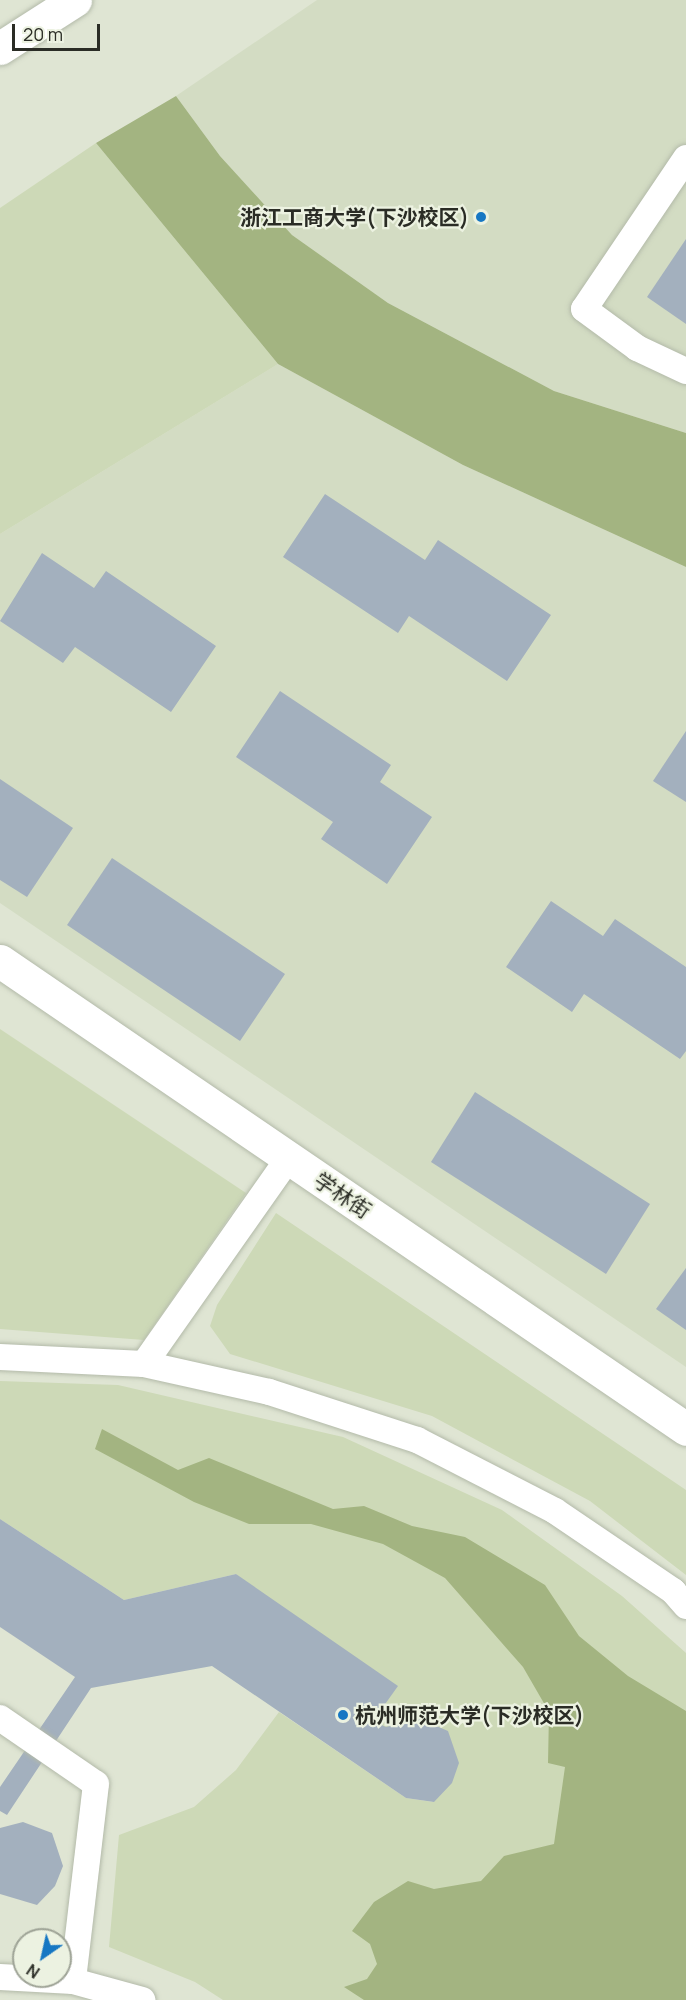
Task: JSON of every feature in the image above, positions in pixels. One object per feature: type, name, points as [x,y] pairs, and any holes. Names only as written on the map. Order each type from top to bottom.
[{"type":"main road","points":[[0,48],[75,0]]},
{"type":"main road","name":"学林街","points":[[0,961],[686,1429]]},
{"type":"street","points":[[686,158],[584,309],[637,348],[686,371]]},
{"type":"street","points":[[144,1364],[289,1158]]},
{"type":"street","points":[[0,1357],[144,1364],[269,1392],[417,1440],[555,1510],[673,1591],[686,1606]]},
{"type":"street","points":[[0,1718],[96,1784],[73,1981]]},
{"type":"street","points":[[0,1977],[73,1981],[142,2000]]},
{"type":"shaded area","name":"浙江工商大学(下沙校区)","points":[[317,0],[686,0],[686,433],[554,391],[388,303],[292,235],[220,156],[176,96]]},
{"type":"shaded area","points":[[176,96],[220,156],[292,235],[388,303],[554,391],[686,433],[686,567],[463,465],[278,364],[96,143]]},
{"type":"shaded area","points":[[96,143],[278,364],[0,534],[0,208]]},
{"type":"shaded area","points":[[278,364],[463,465],[686,567],[686,1367],[0,903],[0,534]]},
{"type":"shaded area","points":[[0,1029],[246,1193],[144,1340],[0,1329]]},
{"type":"shaded area","points":[[276,1213],[686,1490],[686,1575],[590,1501],[432,1416],[230,1354],[210,1326],[217,1305]]},
{"type":"shaded area","points":[[0,1381],[118,1385],[343,1437],[502,1510],[622,1596],[686,1653],[686,2000],[223,2000],[195,1982],[109,1947],[119,1835],[194,1807],[236,1770],[279,1712],[406,1798],[433,1802],[373,1721],[236,1574],[124,1600],[0,1519]]},
{"type":"shaded area","points":[[102,1429],[178,1470],[209,1458],[333,1509],[364,1506],[412,1526],[465,1537],[545,1585],[579,1636],[628,1676],[686,1711],[686,2000],[364,2000],[344,1987],[367,1979],[377,1964],[370,1944],[352,1931],[374,1902],[408,1881],[434,1889],[481,1881],[504,1856],[554,1844],[565,1767],[548,1763],[549,1712],[523,1667],[445,1578],[383,1544],[311,1524],[249,1524],[194,1502],[95,1449]]},
{"type":"building","points":[[686,239],[686,324],[647,297]]},
{"type":"building","points":[[325,494],[425,560],[438,540],[551,615],[507,681],[409,616],[398,633],[283,557]]},
{"type":"building","points":[[42,553],[94,588],[106,571],[216,646],[171,712],[75,647],[63,663],[0,621]]},
{"type":"building","points":[[280,691],[391,765],[380,782],[432,817],[387,884],[321,839],[333,822],[236,757]]},
{"type":"building","points":[[686,731],[686,802],[653,781]]},
{"type":"building","points":[[0,779],[73,828],[27,897],[0,880]]},
{"type":"building","points":[[112,858],[285,974],[240,1041],[67,925]]},
{"type":"building","points":[[551,901],[603,936],[615,919],[686,967],[686,1051],[680,1059],[584,994],[572,1012],[506,967]]},
{"type":"building","points":[[475,1092],[650,1204],[606,1274],[431,1162]]},
{"type":"building","points":[[686,1268],[686,1330],[656,1309]]},
{"type":"building","points":[[0,1519],[124,1600],[236,1574],[398,1686],[373,1721],[386,1727],[420,1719],[448,1731],[459,1763],[452,1783],[434,1802],[406,1798],[212,1666],[91,1688],[7,1815],[0,1811],[0,1787],[75,1677],[0,1627]]},
{"type":"building","points":[[23,1822],[52,1833],[63,1866],[55,1886],[37,1905],[0,1894],[0,1828]]},
{"type":"place","name":"浙江工商大学(下沙校区)","points":[[481,217]]},
{"type":"place","name":"杭州师范大学(下沙校区)","points":[[343,1715]]}]
